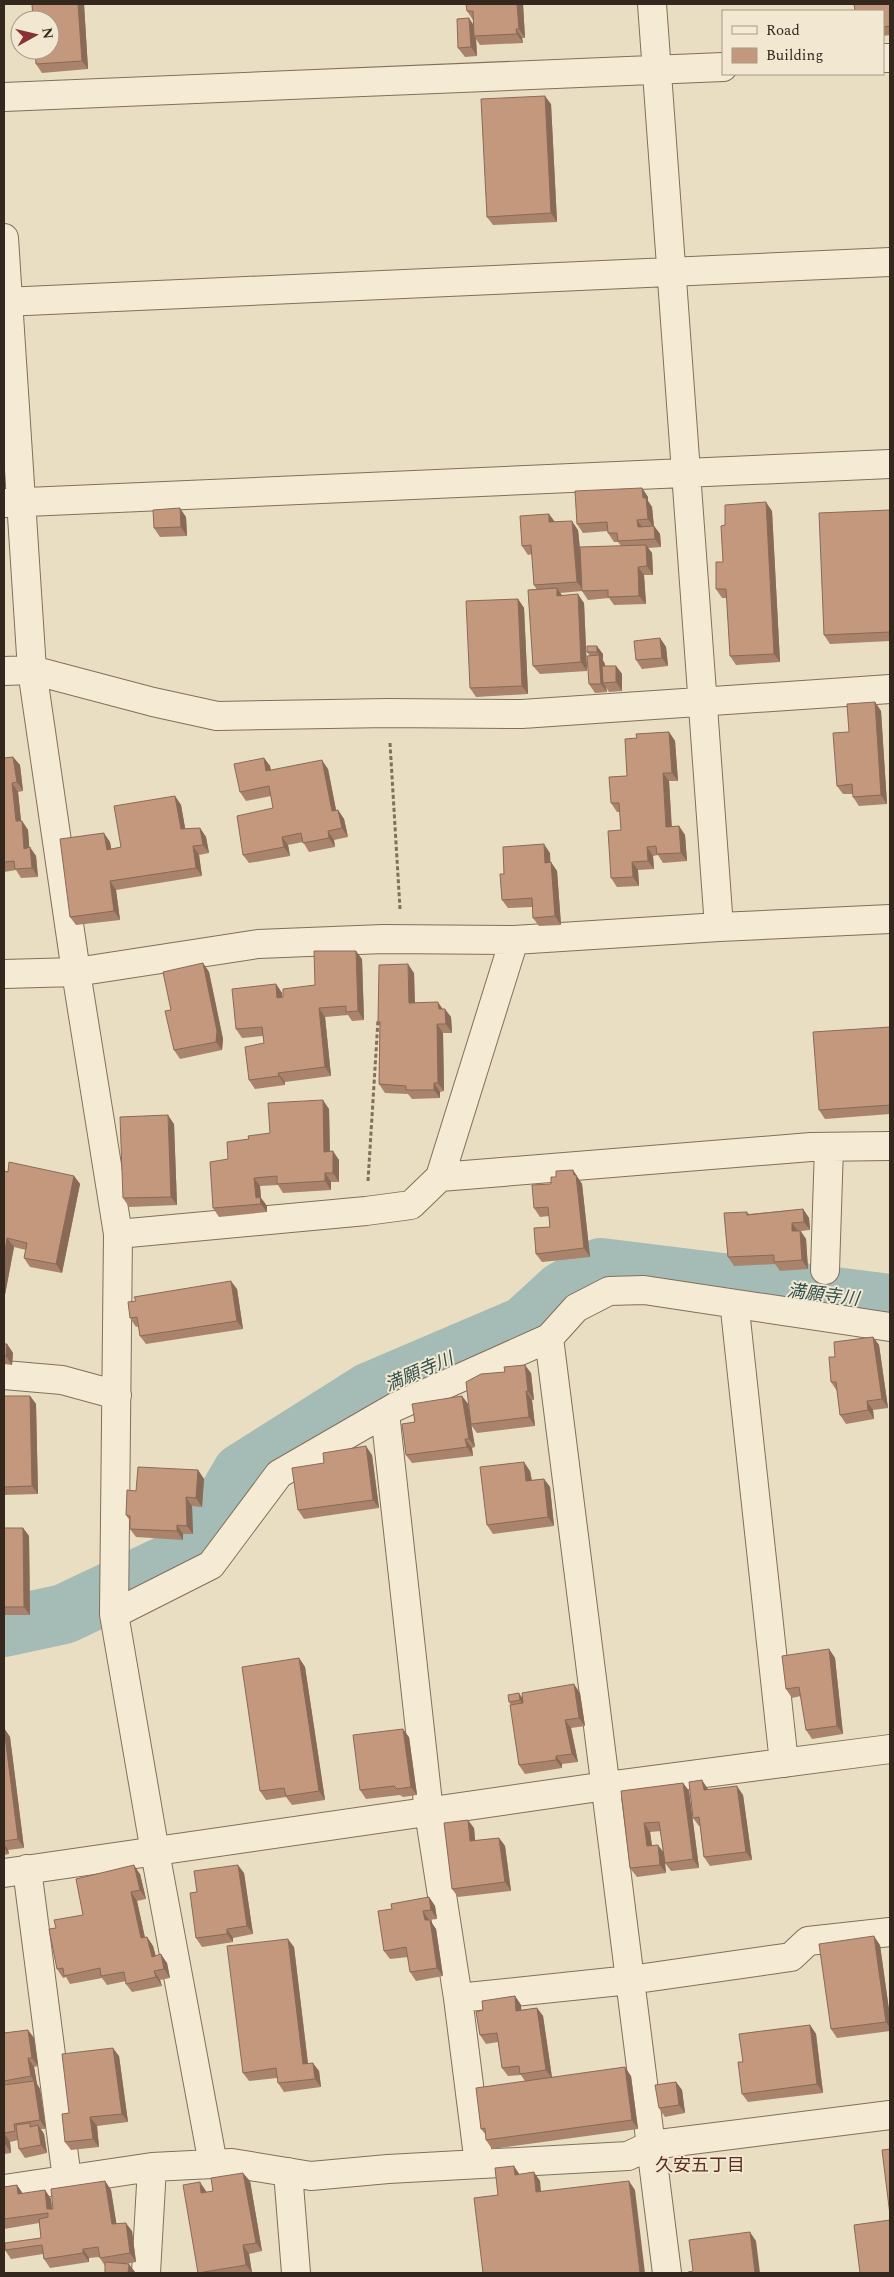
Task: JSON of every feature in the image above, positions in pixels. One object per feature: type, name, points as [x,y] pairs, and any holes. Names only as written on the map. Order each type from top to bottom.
[{"type":"street","points":[[652,4],[719,926]]},
{"type":"street","points":[[4,97],[722,67]]},
{"type":"street","points":[[4,238],[13,503],[32,670],[76,972],[118,1234],[114,1607],[155,1852],[213,2164]]},
{"type":"street","points":[[6,302],[672,270],[890,262]]},
{"type":"street","points":[[13,503],[890,464]]},
{"type":"street","points":[[4,671],[32,670],[153,702],[217,716],[388,712],[522,714],[702,700],[890,689]]},
{"type":"street","points":[[4,974],[76,972],[258,944],[402,939],[514,940],[719,926],[890,919]]},
{"type":"street","points":[[118,1234],[366,1211],[411,1205],[440,1177],[514,940]]},
{"type":"street","points":[[440,1177],[829,1147],[890,1146]]},
{"type":"street","points":[[825,1270],[829,1147]]},
{"type":"street","points":[[114,1607],[211,1565],[280,1474],[384,1413],[549,1338],[576,1308],[609,1292],[644,1290],[890,1327]]},
{"type":"street","points":[[735,1310],[784,1763]]},
{"type":"street","points":[[549,1338],[666,2273]]},
{"type":"street","points":[[4,1375],[62,1380],[117,1395]]},
{"type":"street","points":[[384,1413],[429,1812],[458,1998],[479,2164]]},
{"type":"street","points":[[67,2179],[16,1871],[606,1786],[890,1748]]},
{"type":"street","points":[[458,1998],[630,1980],[791,1957],[808,1941],[890,1932]]},
{"type":"street","points":[[4,2189],[152,2166],[232,2162],[311,2176],[388,2169],[628,2156],[651,2146],[890,2115]]},
{"type":"street","points":[[146,2273],[152,2166]]},
{"type":"street","points":[[288,2172],[296,2273]]},
{"type":"path","points":[[388,712],[402,939]]},
{"type":"path","points":[[366,1211],[378,1017]]},
{"type":"building","points":[[32,4],[78,4],[82,61],[36,64],[36,60],[60,60],[60,10],[32,10]]},
{"type":"building","points":[[466,4],[517,4],[519,29],[516,29],[517,34],[474,36],[473,11],[467,11]]},
{"type":"building","points":[[854,4],[890,4],[890,26],[884,27],[884,10],[855,10]]},
{"type":"building","points":[[469,18],[471,47],[458,48],[457,19]]},
{"type":"building","points":[[545,96],[551,213],[487,217],[481,99]]},
{"type":"building","points":[[642,488],[643,498],[646,498],[648,519],[637,520],[638,527],[654,526],[655,539],[618,541],[617,533],[608,533],[607,522],[577,524],[575,491]]},
{"type":"building","points":[[766,502],[774,654],[730,656],[726,589],[716,589],[716,562],[723,562],[721,526],[725,525],[725,505]]},
{"type":"building","points":[[180,508],[181,527],[154,528],[153,510]]},
{"type":"building","points":[[890,510],[890,632],[824,635],[819,513]]},
{"type":"building","points":[[549,514],[549,522],[572,521],[577,582],[534,585],[531,545],[522,546],[520,516]]},
{"type":"building","points":[[646,545],[647,566],[638,567],[639,596],[608,597],[608,590],[582,591],[580,547]]},
{"type":"building","points":[[557,588],[557,596],[578,594],[581,662],[533,666],[528,590]]},
{"type":"building","points":[[518,599],[522,686],[470,688],[466,601]]},
{"type":"building","points":[[660,638],[662,658],[636,660],[634,641]]},
{"type":"building","points":[[587,646],[597,646],[597,652],[587,652]]},
{"type":"building","points":[[599,655],[601,684],[589,684],[587,656]]},
{"type":"building","points":[[602,666],[616,666],[616,682],[603,683]]},
{"type":"building","points":[[875,702],[881,795],[853,797],[852,784],[837,786],[833,733],[849,732],[847,704]]},
{"type":"building","points":[[669,732],[672,773],[663,773],[666,827],[679,826],[681,853],[657,854],[656,846],[647,847],[648,861],[632,862],[633,877],[611,878],[608,831],[621,830],[619,803],[611,803],[609,777],[627,776],[625,739],[637,738],[636,734]]},
{"type":"building","points":[[13,757],[17,782],[12,783],[16,821],[22,821],[24,849],[30,847],[32,868],[15,869],[14,861],[4,862],[4,758]]},
{"type":"building","points":[[264,758],[266,771],[322,760],[332,811],[338,810],[342,828],[328,831],[329,838],[303,843],[301,833],[282,837],[284,847],[243,855],[237,816],[273,808],[269,786],[240,792],[234,764]]},
{"type":"building","points":[[175,796],[181,829],[200,828],[203,845],[193,846],[196,868],[110,881],[114,911],[70,917],[60,839],[104,833],[107,850],[121,847],[114,806]]},
{"type":"building","points":[[544,844],[545,863],[551,862],[555,916],[533,918],[532,898],[502,900],[500,874],[504,874],[503,847]]},
{"type":"building","points":[[314,951],[356,951],[358,1011],[346,1012],[346,1006],[319,1008],[325,1067],[278,1073],[279,1076],[249,1080],[245,1047],[264,1043],[262,1027],[236,1029],[232,989],[276,984],[277,998],[283,997],[283,989],[315,985]]},
{"type":"building","points":[[203,963],[217,1031],[216,1042],[174,1050],[165,1011],[171,1010],[163,972]]},
{"type":"building","points":[[408,964],[409,1003],[438,1002],[439,1009],[445,1009],[446,1024],[437,1024],[438,1083],[434,1083],[434,1090],[406,1090],[406,1086],[379,1084],[379,965]]},
{"type":"building","points":[[890,1027],[890,1105],[819,1110],[813,1032]]},
{"type":"building","points":[[323,1100],[324,1152],[333,1151],[333,1173],[325,1173],[325,1181],[277,1184],[277,1176],[254,1178],[256,1198],[260,1197],[261,1204],[213,1208],[210,1162],[228,1159],[227,1142],[249,1139],[248,1136],[270,1133],[268,1103]]},
{"type":"building","points":[[168,1115],[171,1197],[123,1198],[120,1117]]},
{"type":"building","points":[[9,1162],[74,1176],[56,1264],[24,1258],[27,1243],[7,1238],[4,1258],[4,1171],[8,1172]]},
{"type":"building","points":[[573,1170],[574,1175],[576,1175],[584,1248],[536,1254],[534,1228],[550,1227],[548,1207],[534,1208],[532,1185],[551,1184],[551,1177],[556,1177],[556,1171]]},
{"type":"building","points":[[803,1209],[804,1222],[792,1223],[792,1231],[800,1231],[802,1260],[774,1262],[774,1255],[728,1257],[724,1213],[747,1212],[747,1215]]},
{"type":"building","points":[[231,1281],[237,1321],[140,1336],[137,1317],[130,1318],[128,1302],[136,1301],[134,1297]]},
{"type":"building","points":[[873,1337],[882,1399],[867,1401],[868,1410],[840,1415],[836,1382],[831,1382],[829,1357],[835,1357],[834,1342]]},
{"type":"building","points":[[4,1344],[7,1344],[6,1356],[4,1356]]},
{"type":"building","points":[[525,1365],[529,1417],[471,1424],[466,1382],[481,1374],[505,1372],[504,1367]]},
{"type":"building","points":[[4,1396],[30,1396],[32,1486],[4,1487]]},
{"type":"building","points":[[462,1396],[469,1439],[465,1439],[467,1447],[406,1455],[402,1424],[415,1422],[412,1404]]},
{"type":"building","points":[[366,1446],[373,1500],[298,1510],[292,1468],[324,1463],[323,1453]]},
{"type":"building","points":[[524,1462],[526,1481],[544,1479],[548,1517],[487,1525],[480,1467]]},
{"type":"building","points":[[138,1467],[198,1470],[196,1498],[186,1497],[187,1526],[177,1525],[177,1531],[130,1529],[130,1516],[126,1515],[127,1490],[136,1491]]},
{"type":"building","points":[[4,1528],[23,1528],[24,1607],[4,1607]]},
{"type":"building","points":[[829,1649],[837,1726],[806,1730],[799,1687],[786,1689],[782,1656]]},
{"type":"building","points":[[299,1658],[319,1791],[286,1796],[284,1788],[260,1791],[242,1667]]},
{"type":"building","points":[[574,1684],[579,1718],[565,1720],[572,1754],[556,1756],[556,1760],[519,1765],[510,1705],[523,1703],[522,1693]]},
{"type":"building","points":[[519,1693],[520,1700],[509,1702],[508,1695]]},
{"type":"building","points":[[4,1728],[18,1839],[4,1841]]},
{"type":"building","points":[[403,1729],[411,1787],[397,1789],[394,1786],[360,1790],[353,1735]]},
{"type":"building","points":[[702,1780],[704,1790],[737,1786],[746,1852],[704,1857],[699,1817],[693,1818],[689,1782]]},
{"type":"building","points":[[683,1783],[693,1859],[665,1863],[659,1822],[644,1823],[647,1846],[658,1845],[660,1865],[630,1868],[621,1791]]},
{"type":"building","points":[[468,1820],[470,1841],[499,1838],[505,1882],[452,1889],[444,1823]]},
{"type":"building","points":[[134,1865],[140,1890],[131,1892],[141,1938],[147,1937],[152,1957],[161,1954],[164,1969],[154,1971],[156,1977],[126,1984],[124,1972],[101,1976],[100,1968],[64,1976],[63,1968],[57,1969],[49,1929],[56,1928],[54,1920],[83,1915],[76,1879]]},
{"type":"building","points":[[238,1865],[247,1926],[227,1929],[227,1934],[196,1938],[190,1893],[197,1892],[194,1871]]},
{"type":"building","points":[[429,1897],[431,1910],[423,1911],[425,1920],[430,1920],[437,1968],[410,1972],[406,1947],[384,1951],[378,1911],[392,1909],[391,1904]]},
{"type":"building","points":[[874,1936],[886,2022],[831,2029],[819,1944]]},
{"type":"building","points":[[288,1939],[303,2064],[313,2063],[315,2079],[278,2083],[276,2068],[243,2073],[227,1946]]},
{"type":"building","points":[[515,1996],[516,2011],[537,2008],[546,2070],[520,2074],[519,2066],[502,2068],[497,2033],[480,2035],[476,2012],[483,2010],[482,2001]]},
{"type":"building","points":[[810,2025],[817,2084],[742,2094],[738,2062],[743,2062],[739,2034]]},
{"type":"building","points":[[28,2030],[32,2058],[28,2058],[31,2076],[4,2081],[4,2033]]},
{"type":"building","points":[[113,2048],[122,2114],[90,2117],[93,2139],[65,2142],[62,2114],[69,2113],[62,2054]]},
{"type":"building","points":[[625,2067],[632,2120],[486,2140],[485,2128],[481,2129],[476,2088]]},
{"type":"building","points":[[34,2081],[40,2120],[14,2124],[15,2131],[4,2133],[4,2085]]},
{"type":"building","points":[[676,2082],[679,2105],[659,2108],[655,2085]]},
{"type":"building","points":[[30,2123],[30,2127],[38,2125],[41,2145],[19,2149],[16,2125]]},
{"type":"building","points":[[890,2149],[890,2215],[882,2150]]},
{"type":"building","points":[[514,2166],[515,2175],[534,2172],[536,2192],[629,2181],[640,2273],[483,2273],[474,2198],[498,2195],[495,2168]]},
{"type":"building","points":[[243,2173],[256,2243],[243,2245],[246,2265],[198,2273],[183,2185],[200,2182],[201,2193],[213,2191],[211,2178]]},
{"type":"building","points":[[105,2181],[112,2224],[126,2223],[130,2253],[100,2258],[98,2247],[83,2249],[83,2253],[44,2259],[42,2245],[5,2250],[5,2243],[41,2238],[39,2219],[48,2217],[48,2213],[4,2219],[4,2187],[17,2185],[18,2194],[45,2190],[47,2209],[53,2209],[51,2189]]},
{"type":"building","points":[[890,2220],[890,2273],[860,2273],[854,2225]]},
{"type":"building","points":[[750,2232],[755,2273],[688,2273],[693,2271],[689,2240]]},
{"type":"building","points":[[105,2262],[129,2264],[128,2273],[105,2273]]},
{"type":"waterway","name":"満願寺川","points":[[4,1627],[64,1614],[197,1551],[242,1473],[370,1392],[525,1326],[562,1292],[601,1268],[890,1304]]},
{"type":"district","name":"久安五丁目","points":[[700,2165]]}]
